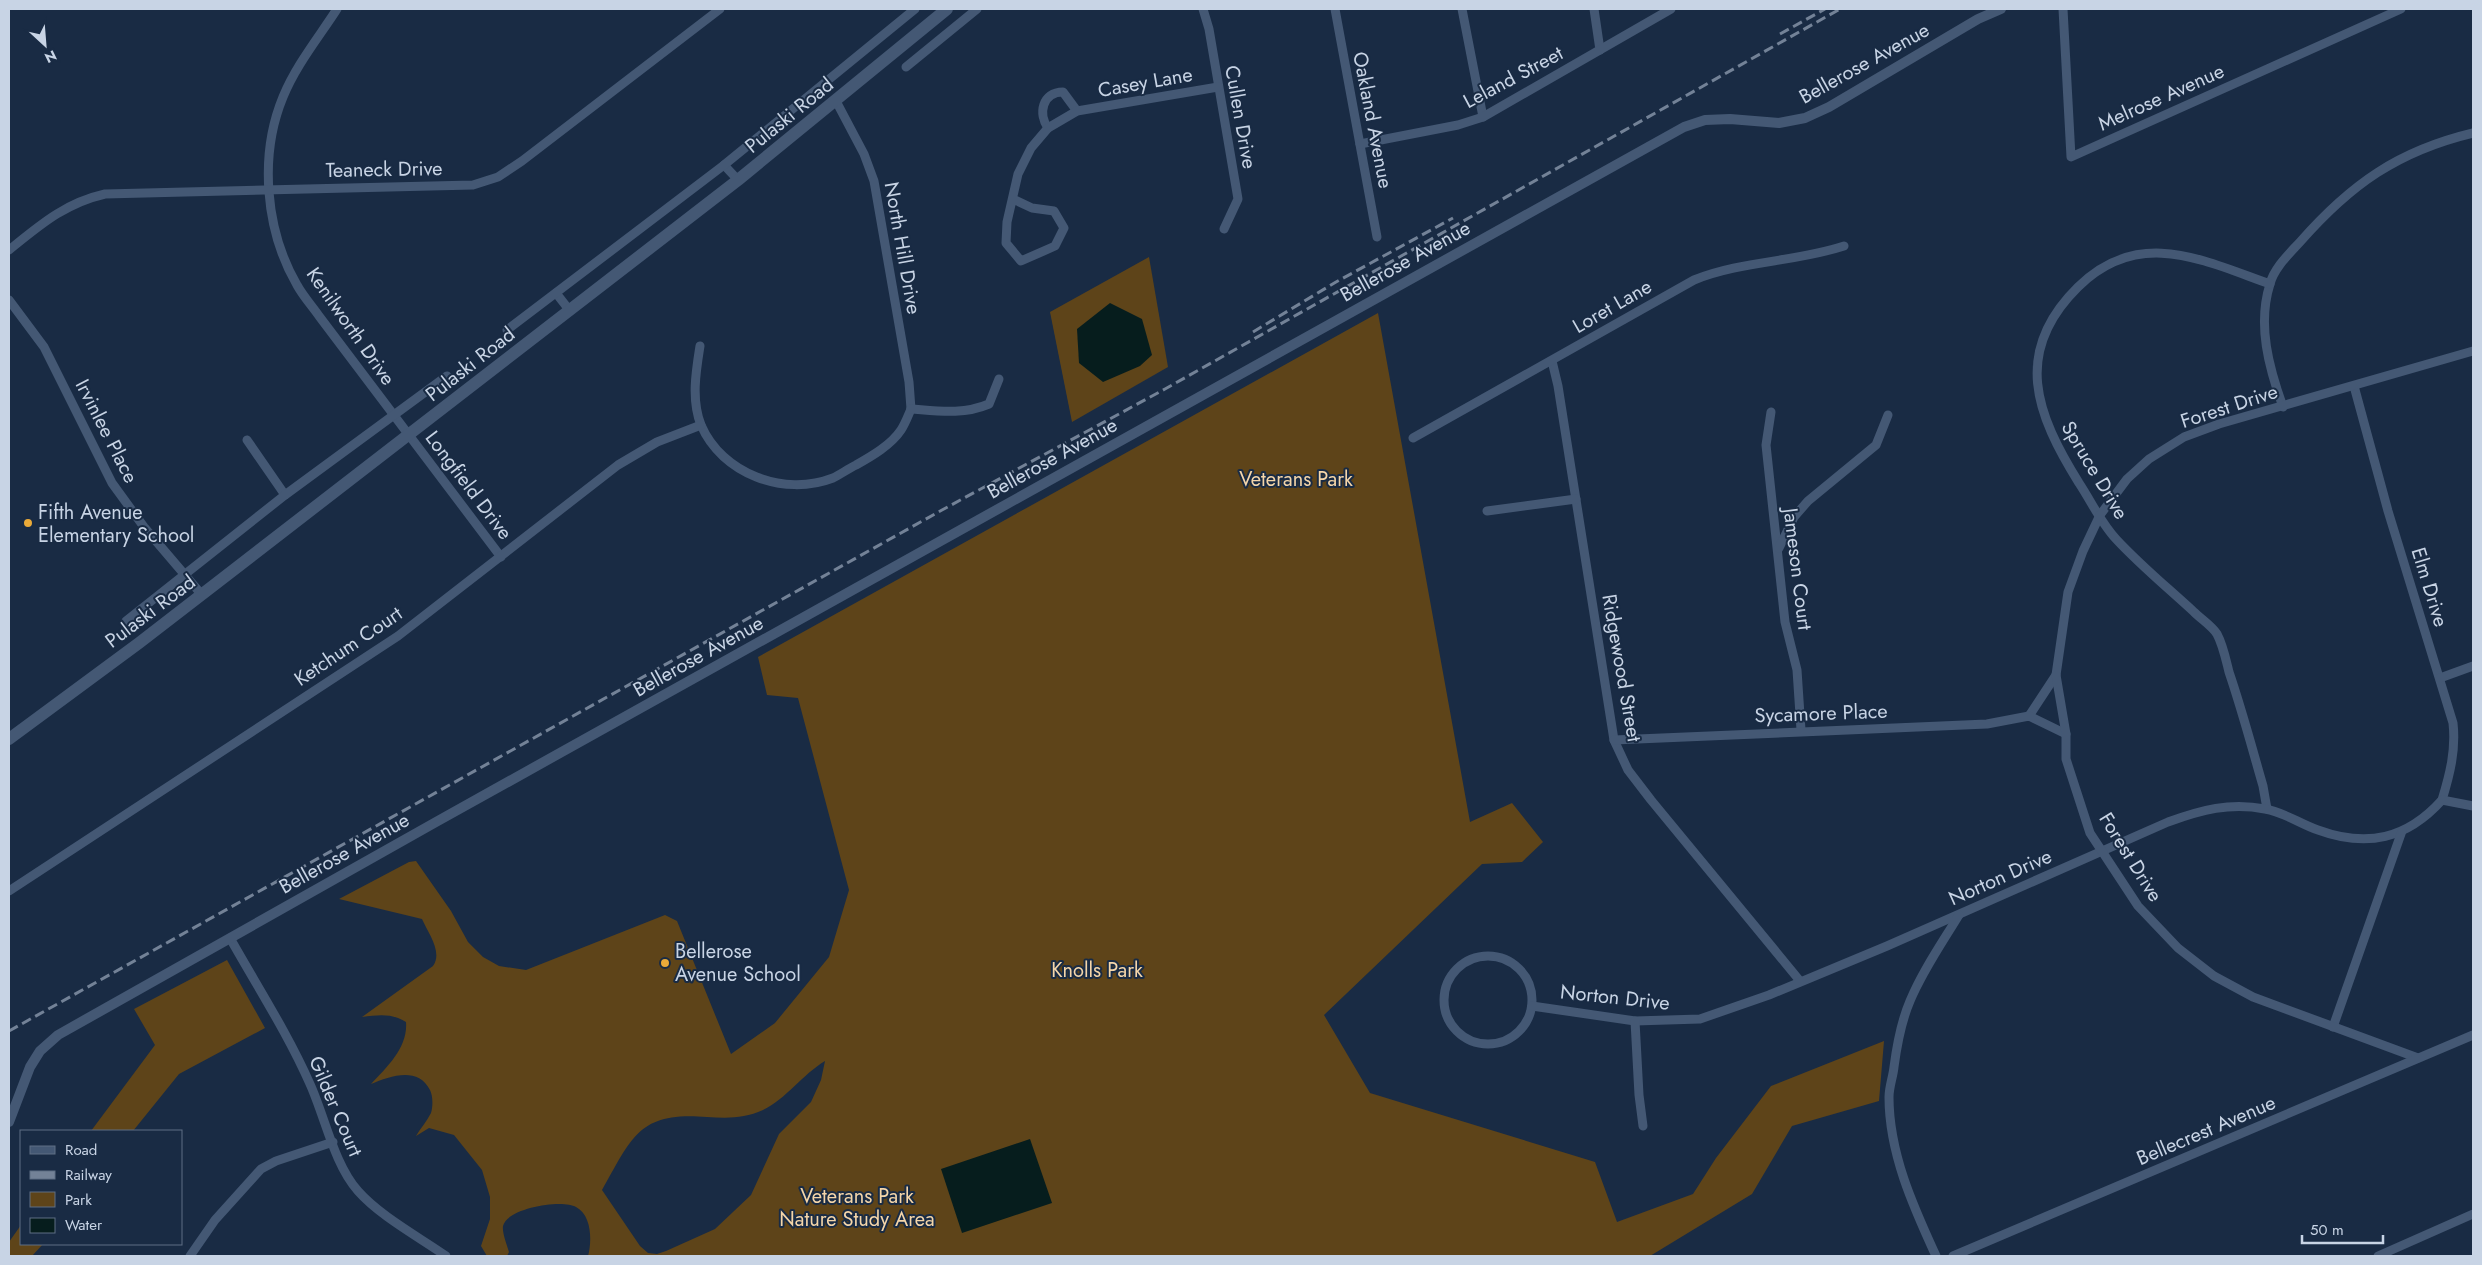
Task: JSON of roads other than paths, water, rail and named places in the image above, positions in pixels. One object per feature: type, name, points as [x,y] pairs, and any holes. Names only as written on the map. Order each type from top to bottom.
[{"type":"main road","name":"Pulaski Road","points":[[9,739],[202,595],[570,311],[738,180],[947,9]]},
{"type":"street","name":"Kenilworth Drive","points":[[337,9],[300,65],[283,96],[273,128],[269,158],[269,188],[275,224],[284,254],[297,285],[408,435]]},
{"type":"street","name":"Teaneck Drive","points":[[9,250],[54,216],[81,200],[105,194],[269,188],[473,184],[498,177],[522,161],[720,9]]},
{"type":"street","points":[[507,330],[724,165],[915,9]]},
{"type":"street","points":[[906,67],[977,9]]},
{"type":"street","name":"Cullen Drive","points":[[1202,9],[1208,29],[1238,199],[1224,229]]},
{"type":"street","name":"Oakland Avenue","points":[[1335,9],[1377,237]]},
{"type":"street","points":[[1462,9],[1483,117]]},
{"type":"street","points":[[1594,9],[1600,50]]},
{"type":"street","name":"Leland Street","points":[[1360,144],[1458,125],[1483,117],[1671,9]]},
{"type":"street","name":"Bellerose Avenue","points":[[9,1122],[30,1067],[40,1051],[58,1035],[230,938],[1684,127],[1705,120],[1730,119],[1779,123],[1805,118],[1829,107],[1978,19],[2001,9]]},
{"type":"street","name":"Melrose Avenue","points":[[2063,9],[2070,157],[2402,9]]},
{"type":"street","name":"Casey Lane","points":[[1013,199],[1032,208],[1054,211],[1064,228],[1055,246],[1021,261],[1006,243],[1008,222],[1013,199],[1023,166],[1031,148],[1048,128],[1076,111],[1218,87]]},
{"type":"street","name":"Casey Lane","points":[[1048,128],[1042,116],[1042,109],[1048,97],[1054,93],[1063,92],[1066,94],[1076,111]]},
{"type":"street","name":"North Hill Drive","points":[[836,101],[864,154],[874,181],[909,382],[911,409]]},
{"type":"street","points":[[2283,407],[2267,355],[2265,326],[2270,284],[2283,261],[2327,212],[2345,196],[2392,162],[2423,149],[2473,133]]},
{"type":"street","points":[[724,165],[738,180]]},
{"type":"street","name":"Loret Lane","points":[[1413,438],[1694,280],[1714,272],[1815,255],[1844,246]]},
{"type":"street","name":"Spruce Drive","points":[[2267,809],[2263,786],[2217,634],[2115,538],[2066,462],[2048,426],[2038,393],[2036,365],[2041,340],[2053,315],[2088,278],[2105,266],[2124,258],[2171,252],[2189,256],[2270,284]]},
{"type":"street","points":[[556,293],[570,311]]},
{"type":"street","name":"Irvinlee Place","points":[[9,300],[44,347],[112,483],[144,527],[202,595]]},
{"type":"street","points":[[700,346],[695,378],[697,409],[701,425],[721,454],[734,466],[747,474],[784,485],[805,484],[832,478],[881,449],[900,431],[911,409],[954,412],[974,410],[989,404],[999,379]]},
{"type":"street","name":"Forest Drive","points":[[2418,1058],[2253,997],[2214,976],[2195,962],[2157,927],[2138,906],[2090,833],[2066,759],[2066,734],[2056,675],[2068,592],[2083,551],[2100,515],[2127,479],[2149,459],[2184,437],[2219,424],[2473,351]]},
{"type":"street","name":"Ridgewood Street","points":[[1552,361],[1558,386],[1614,740],[1628,770],[1651,800],[1800,981]]},
{"type":"street","points":[[126,621],[285,495],[447,376]]},
{"type":"street","name":"Elm Drive","points":[[2354,386],[2388,511],[2453,722],[2455,741],[2450,772],[2442,800]]},
{"type":"street","name":"Jameson Court","points":[[1771,412],[1766,445],[1785,622],[1797,670],[1801,730]]},
{"type":"street","points":[[1778,548],[1794,517],[1808,501],[1876,445],[1888,415]]},
{"type":"street","name":"Ketchum Court","points":[[9,891],[398,636],[618,465],[657,442],[701,425]]},
{"type":"street","name":"Longfield Drive","points":[[408,435],[501,557]]},
{"type":"street","points":[[247,440],[285,495]]},
{"type":"street","points":[[1487,511],[1576,499]]},
{"type":"street","points":[[2440,678],[2473,666]]},
{"type":"street","points":[[2056,675],[2029,716],[2066,734]]},
{"type":"street","name":"Sycamore Place","points":[[1614,740],[1801,730],[1987,724],[2029,716]]},
{"type":"street","points":[[2442,800],[2473,806]]},
{"type":"street","name":"Norton Drive","points":[[1532,1006],[1635,1021],[1700,1019],[1751,1002],[1960,915],[2102,851],[2198,811],[2223,806],[2267,809],[2338,836],[2379,839],[2402,832],[2417,823],[2442,800]]},
{"type":"street","points":[[2333,1027],[2402,832]]},
{"type":"street","points":[[1936,1256],[1915,1210],[1902,1174],[1893,1137],[1889,1096],[1898,1035],[1910,1002],[1927,967],[1960,915]]},
{"type":"street","name":"Gilder Court","points":[[230,938],[296,1054],[346,1174],[358,1192],[378,1209],[446,1256]]},
{"type":"street","name":"Norton Drive","points":[[1480,956],[1494,956],[1507,960],[1523,973],[1532,992],[1532,1006],[1527,1020],[1518,1033],[1505,1041],[1490,1044],[1482,1043],[1461,1035],[1450,1024],[1444,1009],[1444,994],[1448,981],[1461,965],[1480,956]]},
{"type":"street","points":[[1635,1021],[1639,1095],[1643,1126]]},
{"type":"street","name":"Bellecrest Avenue","points":[[1953,1256],[2473,1035]]},
{"type":"street","points":[[190,1256],[215,1220],[262,1169],[276,1161],[333,1142]]},
{"type":"street","points":[[2378,1256],[2473,1214]]},
{"type":"water","points":[[1110,303],[1142,319],[1152,355],[1140,366],[1103,382],[1079,363],[1077,329]]},
{"type":"water","points":[[1030,1139],[1052,1203],[962,1233],[941,1169]]},
{"type":"railway","points":[[1780,34],[1825,9]]},
{"type":"railway","points":[[9,1031],[942,510],[1165,389],[1840,9]]},
{"type":"railway","points":[[1253,332],[1336,282],[1453,218]]},
{"type":"place","name":"Fifth Avenue Elementary School","points":[[28,523]]},
{"type":"place","name":"Bellerose Avenue School","points":[[665,963]]},
{"type":"park label","name":"Veterans Park","points":[[1296,479]]},
{"type":"park label","name":"Knolls Park","points":[[1097,970]]},
{"type":"park label","name":"Veterans Park Nature Study Area","points":[[857,1208]]}]
